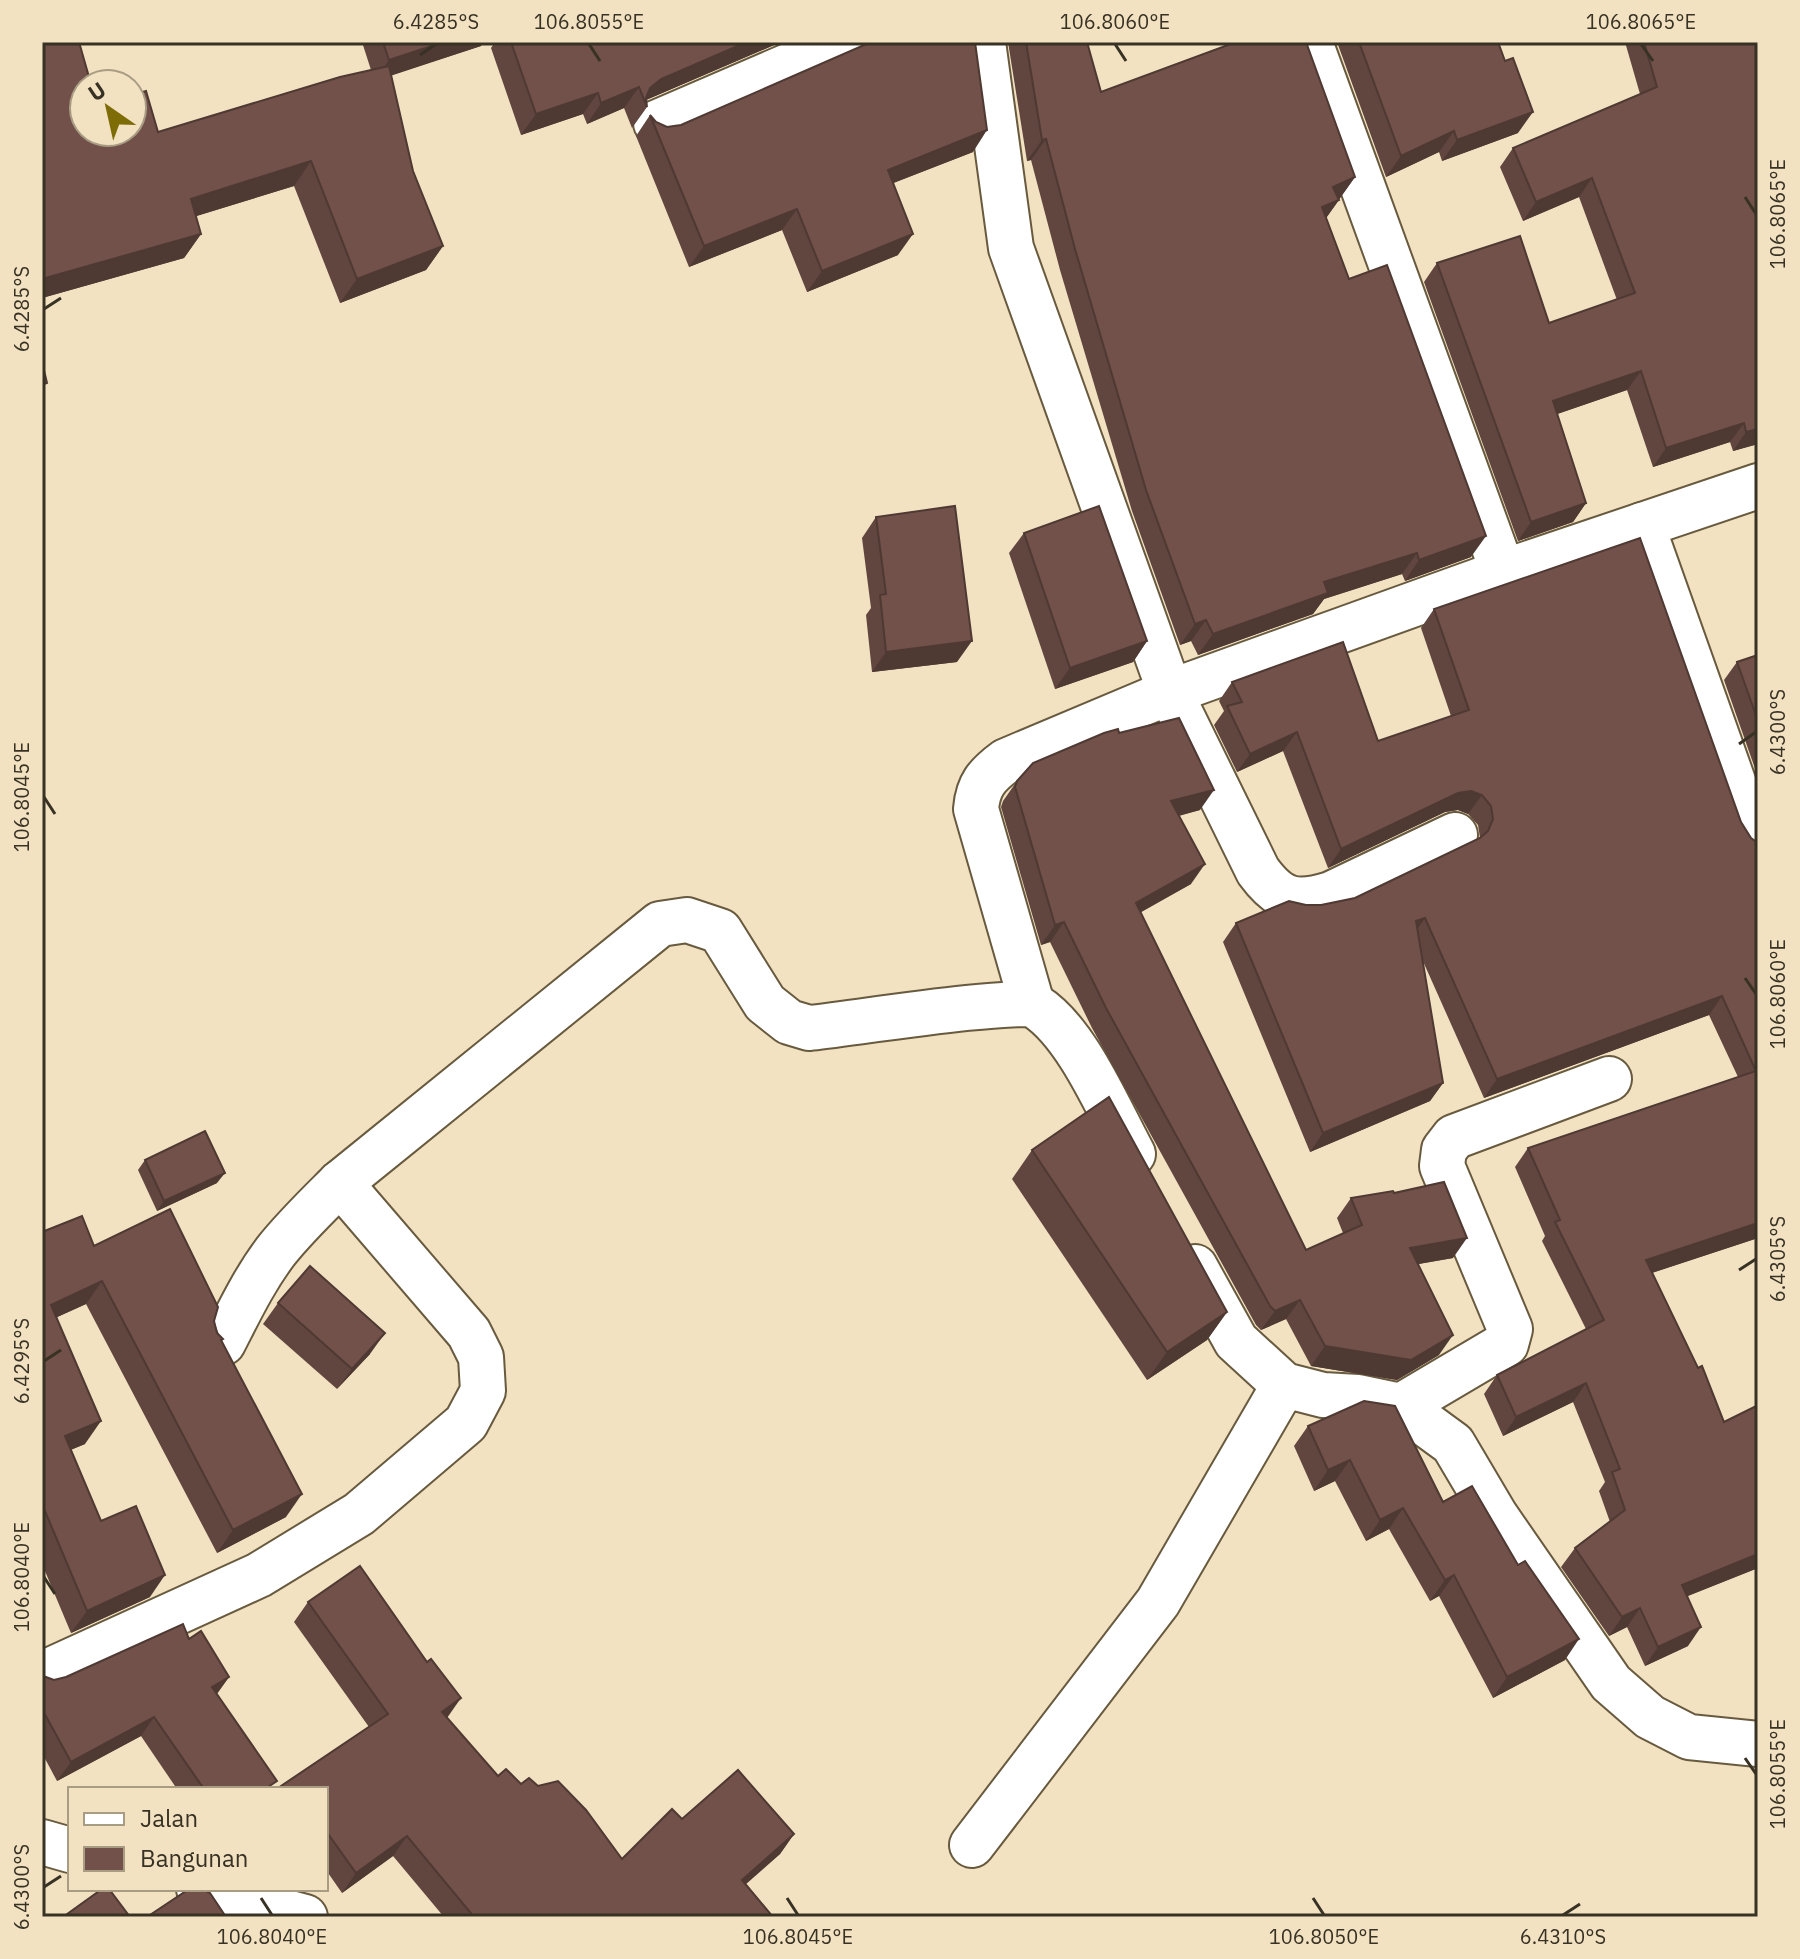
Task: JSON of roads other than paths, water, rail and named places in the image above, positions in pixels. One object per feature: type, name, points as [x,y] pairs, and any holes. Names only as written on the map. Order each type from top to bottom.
[{"type":"street","points":[[656,123],[844,42]]},
{"type":"street","points":[[983,42],[1011,248],[1170,692],[1253,862],[1270,887],[1284,897],[1299,901],[1331,894],[1455,835]]},
{"type":"street","points":[[1310,42],[1503,572]]},
{"type":"street","points":[[1154,1192],[1073,1044],[1055,1022],[1032,1004],[976,809],[978,792],[984,780],[1006,761],[1170,692],[1503,572],[1758,486]]},
{"type":"street","points":[[1642,525],[1736,792],[1751,832],[1758,841]]},
{"type":"street","points":[[223,1343],[252,1287],[275,1252],[340,1183],[660,924],[687,920],[720,931],[765,1003],[789,1022],[809,1028],[994,1004],[1032,1004]]},
{"type":"street","points":[[1401,1406],[1506,1344],[1510,1329],[1442,1166],[1444,1150],[1454,1137],[1609,1079]]},
{"type":"street","points":[[42,1674],[259,1575],[359,1514],[466,1423],[483,1391],[481,1357],[469,1333],[340,1183]]},
{"type":"street","points":[[1177,1233],[1236,1341],[1284,1385],[1323,1395],[1358,1397],[1401,1406],[1453,1444],[1495,1515],[1611,1683],[1650,1717],[1689,1737],[1758,1744]]},
{"type":"street","points":[[972,1845],[1158,1602],[1284,1385]]},
{"type":"street","points":[[42,1842],[68,1849]]},
{"type":"street","points":[[207,1891],[305,1917]]}]
